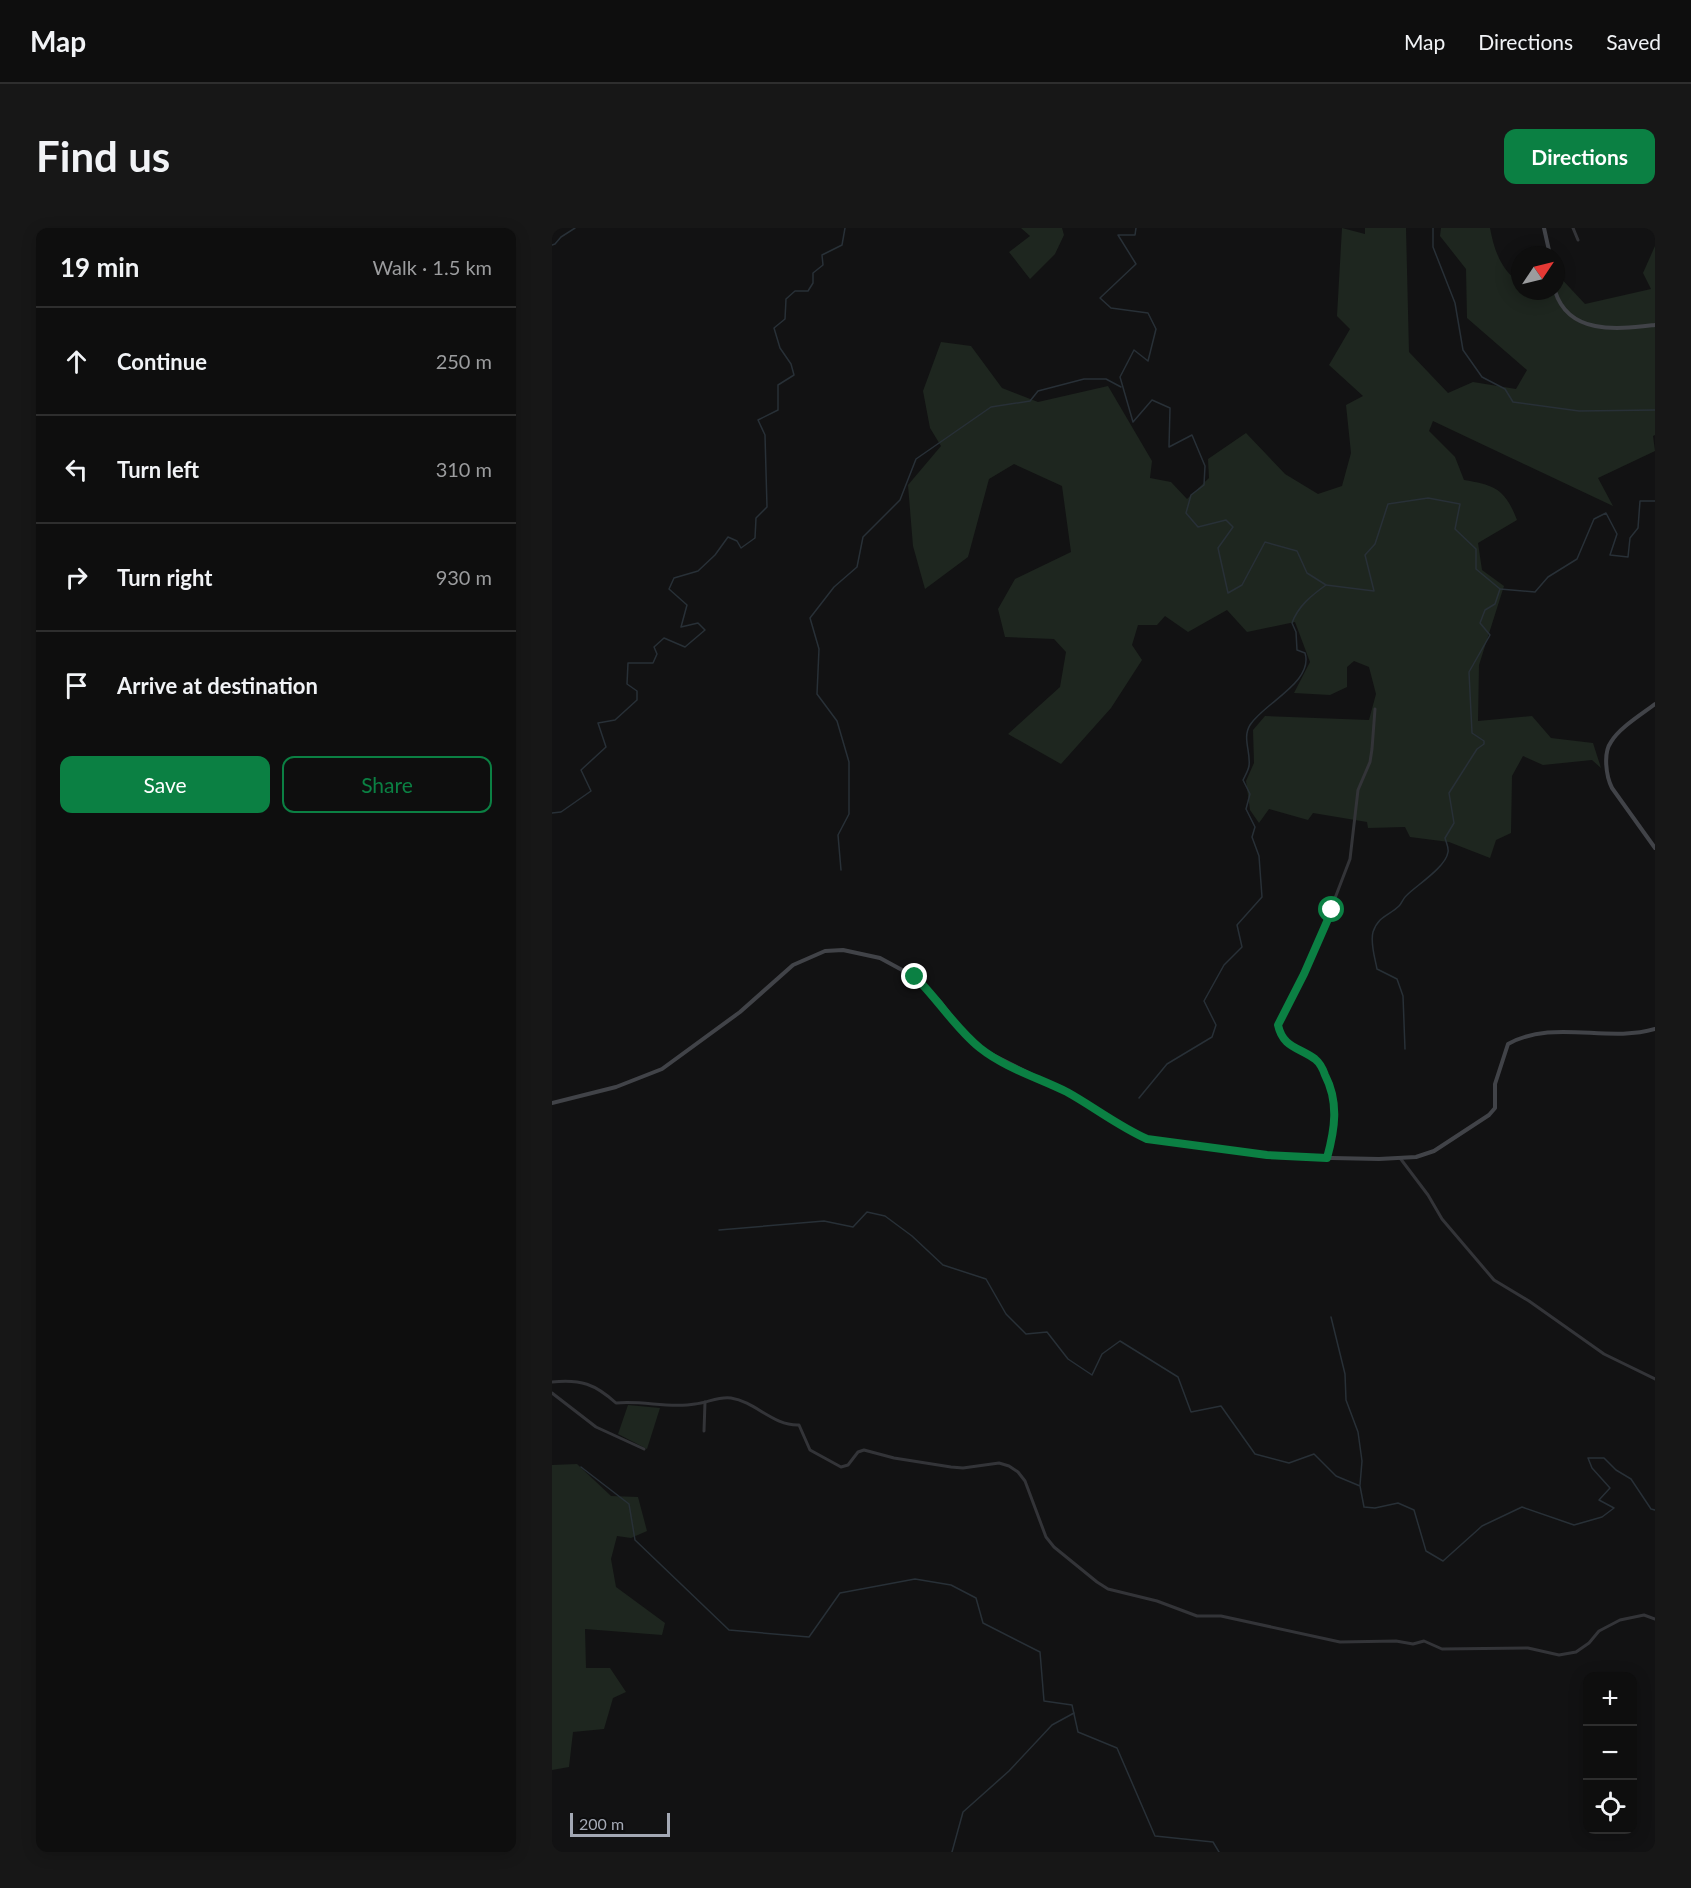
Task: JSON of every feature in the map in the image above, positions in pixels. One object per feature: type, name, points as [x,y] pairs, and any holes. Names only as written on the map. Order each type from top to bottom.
[{"type":"street","points":[[1544,228],[1548,246]]},
{"type":"street","points":[[1573,228],[1578,240]]},
{"type":"street","points":[[1559,300],[1571,316],[1597,327],[1655,325]]},
{"type":"street","points":[[1655,704],[1629,723],[1609,743],[1606,759],[1608,780],[1612,788],[1655,848]]},
{"type":"street","points":[[1327,1158],[1334,1132],[1335,1114],[1330,1085],[1317,1061],[1282,1039],[1278,1025],[1314,953],[1350,859],[1358,790],[1370,762],[1375,709]]},
{"type":"street","points":[[552,1103],[616,1087],[662,1070],[740,1012],[793,965],[825,951],[843,950],[880,958],[915,977],[983,1050],[1070,1094],[1129,1131],[1147,1139],[1267,1155],[1327,1158],[1400,1158],[1426,1155],[1489,1115],[1495,1108],[1495,1084],[1498,1071],[1508,1044],[1513,1041],[1549,1033],[1629,1034],[1655,1029]]},
{"type":"street","points":[[1400,1158],[1428,1195],[1442,1219],[1499,1284],[1529,1300],[1604,1354],[1655,1379]]},
{"type":"street","points":[[552,1382],[575,1380],[604,1393],[616,1403],[678,1406],[730,1398],[747,1403],[766,1415],[789,1425],[799,1425],[810,1450],[841,1467],[848,1464],[858,1452],[864,1450],[894,1458],[951,1467],[963,1468],[999,1463],[1009,1466],[1025,1481],[1046,1537],[1054,1547],[1097,1582],[1119,1593],[1157,1601],[1197,1616],[1221,1616],[1340,1642],[1395,1641],[1413,1644],[1424,1641],[1442,1649],[1528,1648],[1559,1655],[1576,1652],[1589,1643],[1599,1631],[1620,1620],[1644,1615],[1655,1619]]},
{"type":"street","points":[[552,1393],[596,1427],[644,1449]]},
{"type":"street","points":[[704,1431],[705,1402]]},
{"type":"shaded area","points":[[1021,228],[1062,228],[1064,235],[1055,254],[1030,279],[1009,252],[1030,236]]},
{"type":"shaded area","points":[[1342,228],[1365,234],[1365,228],[1406,228],[1409,352],[1448,393],[1473,382],[1516,389],[1527,370],[1467,318],[1466,269],[1440,236],[1441,228],[1490,228],[1499,259],[1511,276],[1511,300],[1565,300],[1565,283],[1585,304],[1651,289],[1643,273],[1655,246],[1655,435],[1653,436],[1655,451],[1598,478],[1613,506],[1433,421],[1429,431],[1455,457],[1464,480],[1484,484],[1498,490],[1508,501],[1517,520],[1478,543],[1482,570],[1504,586],[1479,665],[1478,721],[1532,716],[1551,738],[1593,743],[1601,768],[1592,760],[1543,765],[1523,756],[1512,776],[1511,833],[1496,840],[1490,858],[1449,842],[1410,837],[1405,827],[1368,828],[1367,822],[1313,813],[1308,820],[1269,809],[1259,823],[1250,810],[1246,781],[1254,763],[1253,730],[1265,716],[1369,720],[1376,694],[1369,667],[1354,661],[1347,667],[1347,687],[1330,695],[1294,693],[1310,662],[1295,622],[1247,632],[1227,610],[1188,632],[1165,616],[1157,625],[1138,625],[1132,645],[1142,660],[1111,708],[1061,764],[1008,734],[1060,687],[1066,652],[1054,639],[1005,637],[998,609],[1015,579],[1071,552],[1062,486],[1014,464],[989,479],[968,557],[925,589],[913,546],[908,485],[941,446],[930,428],[923,391],[941,342],[971,346],[1002,388],[1038,402],[1108,386],[1152,461],[1150,478],[1171,482],[1187,499],[1209,478],[1208,459],[1246,433],[1285,474],[1318,494],[1342,486],[1351,453],[1346,405],[1363,396],[1329,365],[1350,329],[1337,316]]},
{"type":"shaded area","points":[[628,1405],[660,1408],[647,1449],[618,1434]]},
{"type":"shaded area","points":[[577,1464],[611,1496],[638,1497],[647,1531],[631,1538],[617,1536],[611,1559],[616,1587],[665,1623],[662,1635],[585,1629],[586,1668],[610,1668],[626,1692],[613,1698],[604,1729],[573,1732],[569,1767],[552,1770],[552,1465]]},
{"type":"waterway","points":[[552,245],[575,228]]},
{"type":"waterway","points":[[552,813],[561,812],[591,791],[581,770],[606,747],[598,723],[615,720],[637,700],[637,691],[627,684],[628,663],[653,663],[657,654],[654,647],[664,638],[685,647],[705,630],[698,623],[681,627],[687,605],[669,589],[674,578],[698,571],[715,555],[728,537],[737,541],[741,548],[755,538],[756,518],[767,507],[765,435],[758,420],[778,410],[778,385],[794,375],[791,364],[780,348],[774,328],[785,319],[786,299],[795,291],[808,291],[813,283],[813,273],[823,265],[822,255],[842,245],[845,228]]},
{"type":"waterway","points":[[1136,228],[1135,235],[1118,235],[1136,264],[1100,298],[1111,308],[1148,313],[1156,329],[1148,361],[1134,350],[1120,377],[1133,422],[1152,400],[1170,408],[1169,447],[1192,435],[1205,466],[1204,485],[1191,495],[1186,513],[1198,527],[1226,520],[1233,527],[1218,548],[1228,593],[1242,585],[1265,542],[1297,551],[1307,573],[1326,585],[1374,591],[1365,555],[1375,544],[1388,504],[1428,498],[1460,504],[1455,529],[1476,549],[1476,569],[1500,589],[1535,592],[1548,577],[1577,559],[1594,519],[1606,513],[1617,534],[1610,555],[1628,557],[1630,538],[1638,528],[1640,501],[1655,501]]},
{"type":"waterway","points":[[1433,228],[1433,247],[1455,303],[1463,350],[1482,377],[1505,389],[1513,402],[1579,411],[1655,410]]},
{"type":"waterway","points":[[841,870],[838,835],[849,814],[849,762],[837,721],[817,694],[819,649],[810,618],[834,587],[857,567],[863,537],[900,500],[916,459],[991,407],[1030,401],[1038,391],[1084,379],[1106,379],[1121,387]]},
{"type":"waterway","points":[[1139,1098],[1167,1064],[1212,1037],[1216,1025],[1204,1001],[1224,965],[1242,947],[1237,925],[1262,897],[1259,856],[1252,837],[1255,827],[1246,809],[1250,794],[1243,780],[1249,766],[1248,730],[1257,717],[1286,692],[1302,673],[1306,664],[1305,653],[1297,650],[1296,632],[1292,623],[1302,606],[1326,585]]},
{"type":"waterway","points":[[1405,1049],[1403,996],[1397,979],[1377,969],[1372,936],[1381,919],[1399,906],[1406,896],[1437,870],[1446,858],[1448,847],[1445,838],[1454,823],[1449,793],[1477,749],[1484,744],[1484,741],[1472,733],[1469,672],[1490,635],[1480,623],[1485,610],[1495,604],[1500,589]]},
{"type":"waterway","points":[[719,1230],[824,1221],[853,1227],[867,1212],[885,1216],[912,1236],[943,1265],[986,1279],[1006,1314],[1026,1334],[1047,1332],[1068,1359],[1092,1375],[1102,1354],[1120,1341],[1178,1377],[1191,1412],[1221,1406],[1255,1454],[1289,1463],[1314,1454],[1336,1476],[1360,1486],[1364,1507],[1375,1508],[1398,1503],[1414,1510],[1426,1551],[1443,1561],[1482,1526],[1522,1507],[1574,1525],[1602,1517],[1614,1508],[1599,1500],[1610,1488],[1592,1468],[1588,1458],[1604,1458],[1616,1470],[1631,1479],[1651,1509],[1655,1510]]},
{"type":"waterway","points":[[1331,1317],[1345,1374],[1346,1400],[1358,1432],[1362,1461],[1360,1485]]},
{"type":"waterway","points":[[581,1467],[629,1504],[635,1540],[729,1630],[809,1637],[840,1593],[915,1579],[951,1585],[976,1598],[983,1623],[1040,1652],[1044,1701],[1072,1705],[1078,1732],[1117,1748],[1155,1836],[1213,1842],[1219,1852]]},
{"type":"waterway","points":[[952,1852],[963,1812],[1009,1771],[1052,1725],[1074,1713]]},
{"type":"route","points":[[915,977],[941,1003],[973,1042],[983,1050],[1070,1094],[1105,1117],[1147,1139],[1285,1157],[1327,1158],[1334,1132],[1335,1114],[1330,1085],[1315,1059],[1282,1039],[1278,1025],[1314,953],[1332,910]]}]
